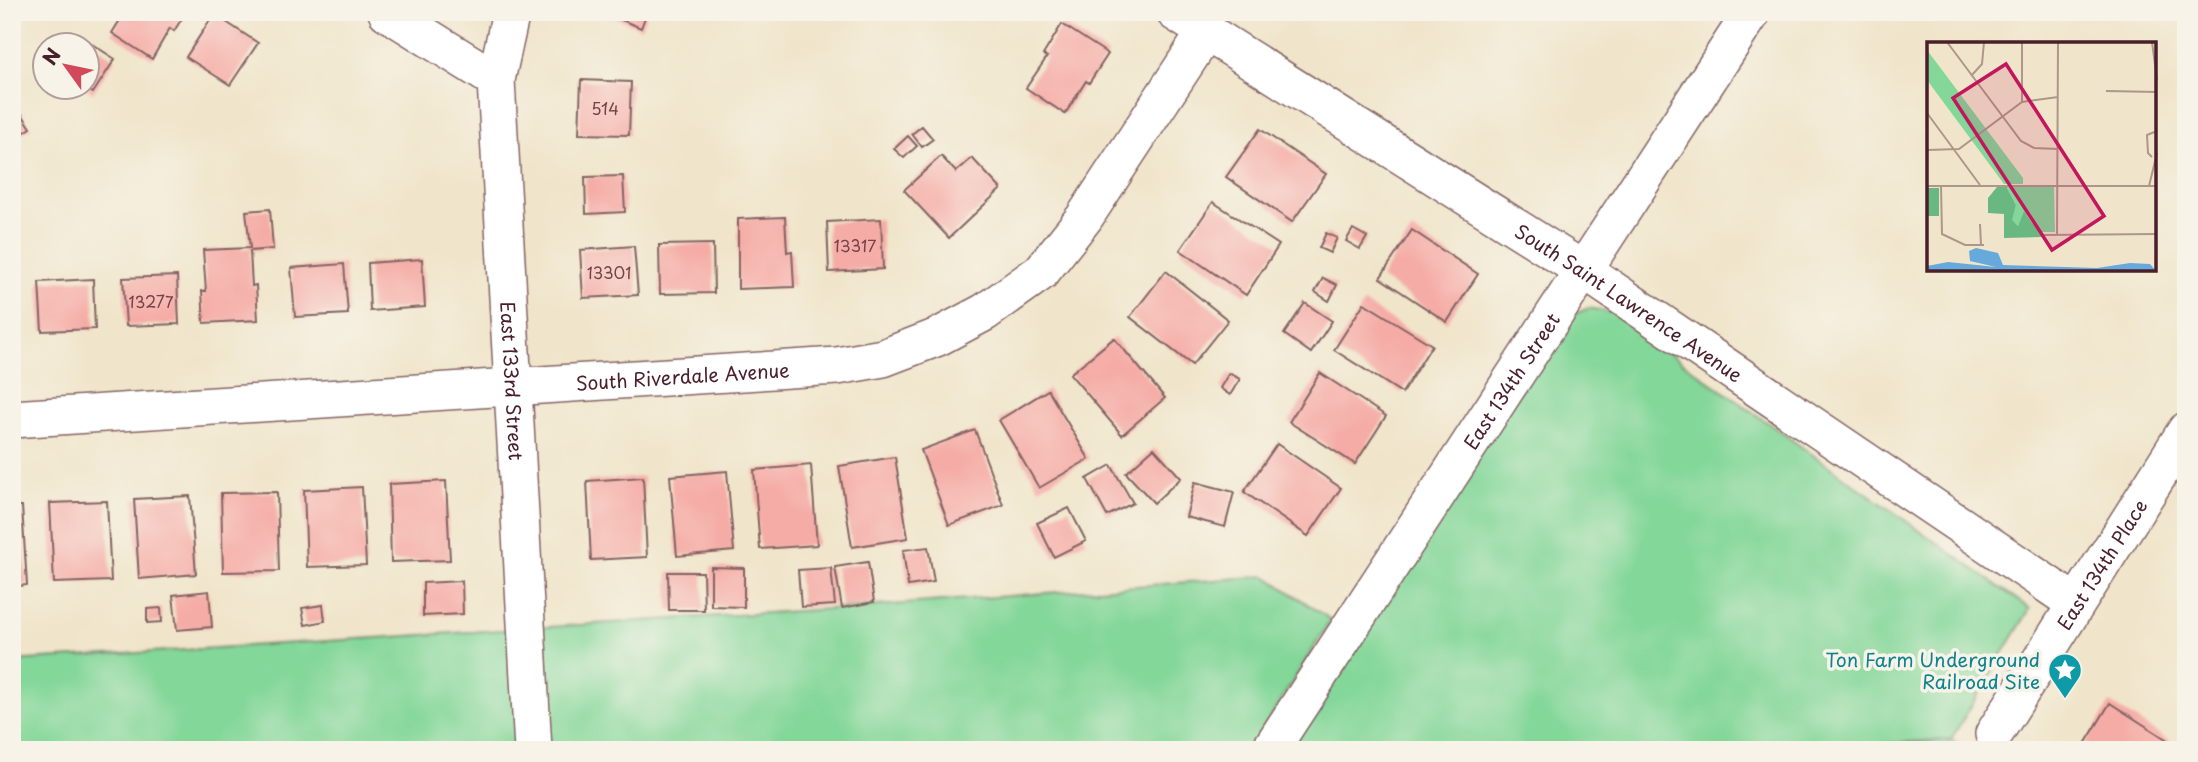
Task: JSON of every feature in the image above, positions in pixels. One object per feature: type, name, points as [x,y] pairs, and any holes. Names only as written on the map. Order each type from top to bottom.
[{"type":"street","points":[[387,12],[496,80]]},
{"type":"street","name":"East 133rd Street","points":[[511,12],[496,80],[533,750]]},
{"type":"street","name":"South Saint Lawrence Avenue","points":[[1175,12],[1583,270],[2075,603]]},
{"type":"street","name":"East 134th Street","points":[[1270,750],[1752,12]]},
{"type":"street","name":"South Riverdale Avenue","points":[[12,419],[837,366],[883,358],[938,337],[985,312],[1041,272],[1084,218],[1206,32]]},
{"type":"street","name":"East 134th Place","points":[[1994,734],[2186,430]]},
{"type":"green space","points":[[1589,308],[1613,313],[2030,609],[1951,739],[1805,750],[1282,750],[1567,317]]},
{"type":"green space","points":[[1266,576],[1331,620],[1250,750],[12,750],[12,661],[877,606]]},
{"type":"green space","points":[[1951,739],[1970,750],[1805,750]]},
{"type":"building","points":[[125,12],[186,12],[174,31],[170,28],[152,59],[112,33]]},
{"type":"building","points":[[602,12],[647,12],[641,28]]},
{"type":"building","points":[[214,14],[258,43],[230,85],[186,57]]},
{"type":"building","points":[[1062,24],[1108,54],[1089,83],[1086,81],[1065,114],[1026,88],[1047,57],[1043,55]]},
{"type":"building","points":[[102,51],[115,59],[102,79]]},
{"type":"building","points":[[581,80],[631,82],[629,135],[579,134]]},
{"type":"building","points":[[12,99],[31,128],[12,140]]},
{"type":"building","points":[[922,126],[933,139],[922,147],[912,134]]},
{"type":"building","points":[[1260,129],[1326,174],[1292,222],[1226,177]]},
{"type":"building","points":[[908,136],[917,146],[904,158],[894,149]]},
{"type":"building","points":[[941,156],[956,172],[972,158],[1001,189],[949,238],[904,190]]},
{"type":"building","points":[[623,176],[625,212],[586,214],[585,177]]},
{"type":"building","points":[[1213,202],[1279,245],[1246,295],[1180,250]]},
{"type":"building","points":[[270,209],[273,249],[250,251],[258,320],[204,323],[202,291],[206,291],[203,250],[250,248],[246,211]]},
{"type":"building","points":[[785,217],[787,252],[792,251],[794,287],[738,289],[738,219]]},
{"type":"building","points":[[881,219],[883,269],[829,272],[827,222]]},
{"type":"building","points":[[1353,229],[1367,237],[1360,249],[1346,241]]},
{"type":"building","points":[[1412,230],[1478,274],[1447,322],[1380,278]]},
{"type":"building","points":[[1326,233],[1337,238],[1330,253],[1319,248]]},
{"type":"building","points":[[713,244],[714,293],[660,294],[659,245]]},
{"type":"building","points":[[634,246],[638,295],[583,298],[580,250]]},
{"type":"building","points":[[422,259],[425,307],[370,311],[368,263]]},
{"type":"building","points":[[344,264],[348,314],[295,317],[291,268]]},
{"type":"building","points":[[1166,271],[1228,320],[1192,365],[1130,317]]},
{"type":"building","points":[[177,276],[179,324],[126,326],[123,278]]},
{"type":"building","points":[[1323,278],[1337,285],[1329,301],[1315,292]]},
{"type":"building","points":[[93,279],[95,329],[42,331],[39,282]]},
{"type":"building","points":[[14,281],[17,334],[12,334]]},
{"type":"building","points":[[1305,303],[1332,321],[1311,353],[1284,334]]},
{"type":"building","points":[[1364,303],[1432,345],[1402,393],[1334,350]]},
{"type":"building","points":[[1114,338],[1165,398],[1122,435],[1070,374]]},
{"type":"building","points":[[1229,373],[1240,379],[1230,395],[1220,388]]},
{"type":"building","points":[[1320,373],[1386,416],[1355,464],[1289,422]]},
{"type":"building","points":[[1048,390],[1089,459],[1039,488],[999,420]]},
{"type":"building","points":[[975,430],[1003,505],[949,525],[921,450]]},
{"type":"building","points":[[1277,444],[1341,488],[1308,536],[1244,492]]},
{"type":"building","points":[[1154,448],[1181,478],[1154,503],[1126,473]]},
{"type":"building","points":[[895,457],[908,538],[852,547],[839,466]]},
{"type":"building","points":[[811,465],[817,545],[760,549],[754,470]]},
{"type":"building","points":[[1111,465],[1133,503],[1107,516],[1087,479]]},
{"type":"building","points":[[727,471],[734,551],[677,556],[670,476]]},
{"type":"building","points":[[643,477],[647,557],[591,560],[587,481]]},
{"type":"building","points":[[446,481],[450,560],[391,562],[389,484]]},
{"type":"building","points":[[1195,482],[1234,492],[1225,527],[1186,517]]},
{"type":"building","points":[[362,487],[366,565],[307,567],[304,490]]},
{"type":"building","points":[[277,492],[279,571],[223,572],[221,493]]},
{"type":"building","points":[[190,496],[196,574],[139,579],[134,499]]},
{"type":"building","points":[[107,501],[111,581],[54,583],[50,503]]},
{"type":"building","points":[[12,506],[22,506],[27,585],[12,587]]},
{"type":"building","points":[[1069,508],[1086,541],[1054,557],[1037,523]]},
{"type":"building","points":[[928,547],[934,582],[908,586],[903,550]]},
{"type":"building","points":[[868,562],[874,602],[842,608],[835,567]]},
{"type":"building","points":[[711,567],[744,568],[744,607],[711,606]]},
{"type":"building","points":[[831,568],[835,605],[801,607],[798,570]]},
{"type":"building","points":[[668,572],[703,572],[704,610],[669,610]]},
{"type":"building","points":[[462,581],[463,614],[423,616],[423,583]]},
{"type":"building","points":[[209,591],[212,627],[177,630],[173,595]]},
{"type":"building","points":[[323,605],[325,621],[305,625],[302,608]]},
{"type":"building","points":[[161,608],[162,622],[147,623],[147,609]]},
{"type":"building","points":[[2110,703],[2183,750],[2094,750],[2085,744]]},
{"type":"place","name":"Ton Farm Underground Railroad Site","points":[[2065,700]]}]
